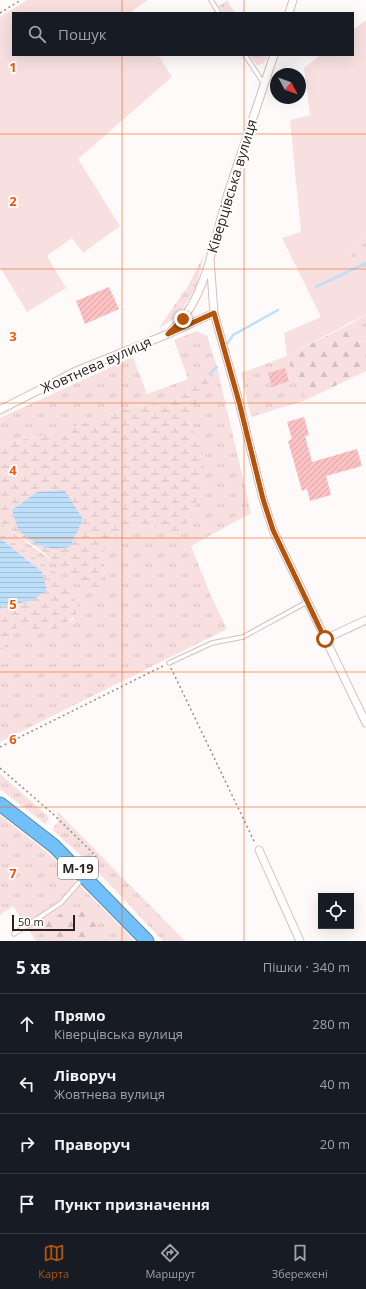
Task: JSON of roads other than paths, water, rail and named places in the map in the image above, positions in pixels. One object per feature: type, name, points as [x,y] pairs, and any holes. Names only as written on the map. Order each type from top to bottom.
[{"type":"highway","name":"М-19","points":[[0,804],[54,846],[85,875],[147,941]]},
{"type":"street","points":[[289,12],[294,0]]},
{"type":"street","name":"Ківерцівська вулиця","points":[[274,56],[228,193],[210,259],[214,313],[239,402],[263,499],[273,530],[366,723]]},
{"type":"street","points":[[168,334],[183,319],[200,292],[210,259]]},
{"type":"street","name":"Жовтнева вулиця","points":[[0,410],[76,371],[168,334],[214,313]]},
{"type":"street","points":[[325,639],[366,620]]},
{"type":"street","points":[[259,850],[300,941]]},
{"type":"lane","points":[[211,0],[218,12]]},
{"type":"lane","points":[[246,56],[264,84]]},
{"type":"lane","points":[[169,663],[212,643],[243,637],[307,602]]},
{"type":"lane","points":[[14,934],[61,903],[85,875]]},
{"type":"water","points":[[64,490],[83,519],[70,547],[55,549],[40,546],[18,530],[12,510],[37,492]]},
{"type":"water","points":[[0,538],[42,572],[47,590],[31,601],[3,606],[0,610]]},
{"type":"waterway","points":[[316,287],[366,263]]},
{"type":"waterway","points":[[227,344],[233,335],[278,310]]},
{"type":"waterway","points":[[210,374],[217,367]]}]
